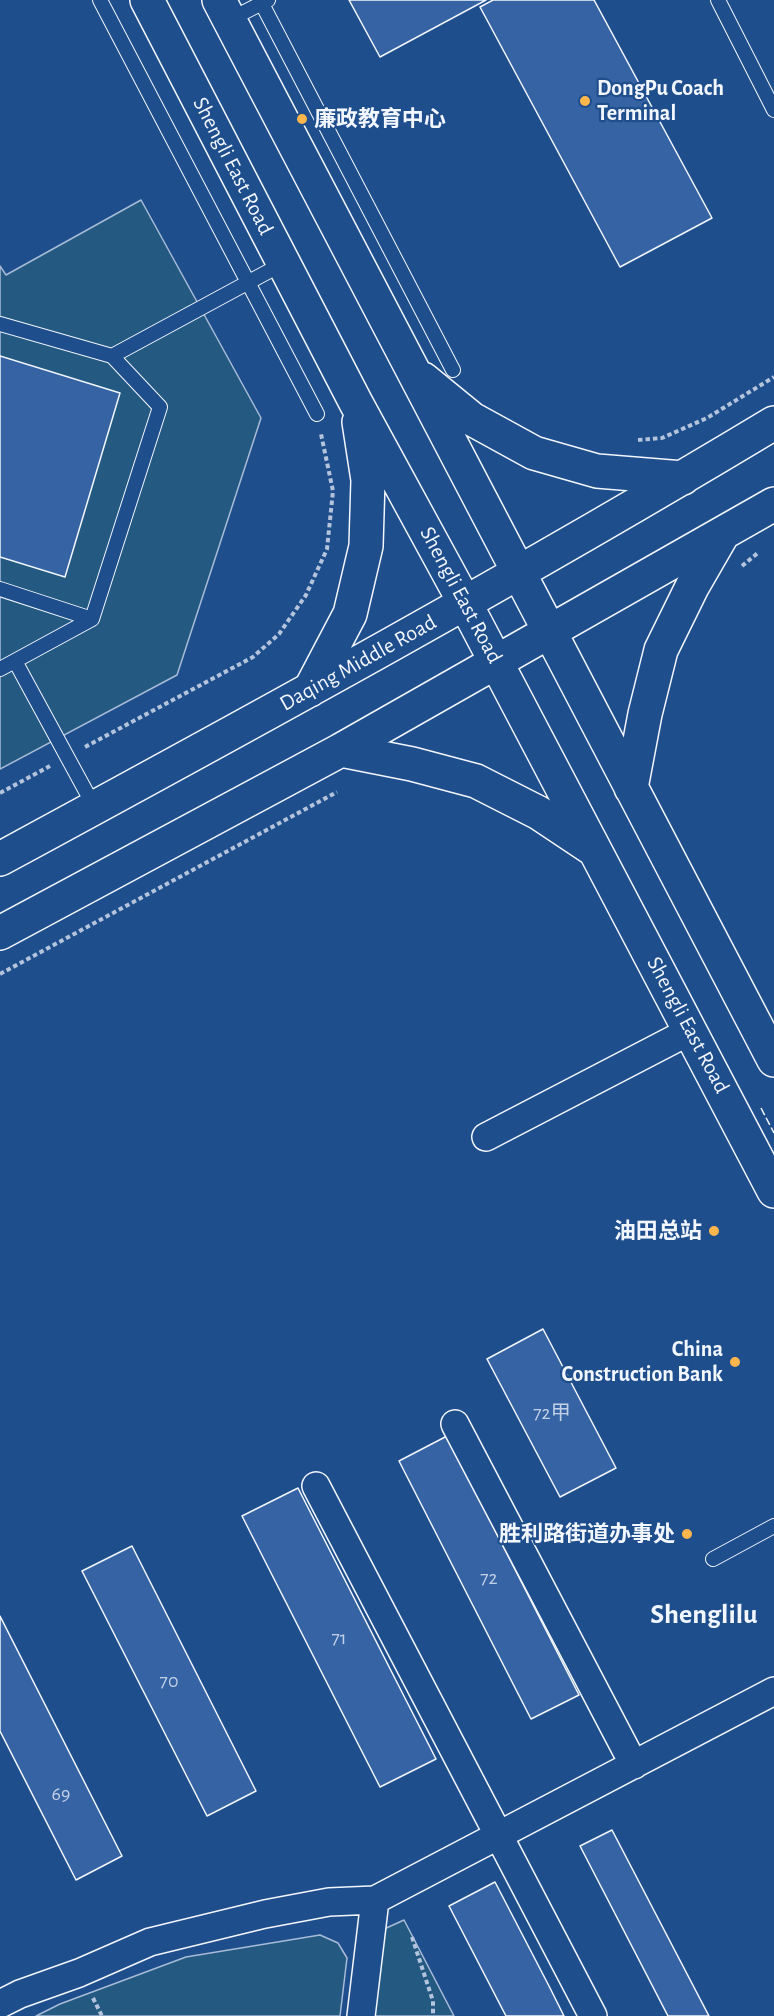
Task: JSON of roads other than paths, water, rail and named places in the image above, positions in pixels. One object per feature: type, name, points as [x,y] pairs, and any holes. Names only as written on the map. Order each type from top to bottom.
[{"type":"main road","name":"Shengli East Road","points":[[147,0],[356,403],[597,851],[774,1191]]},
{"type":"main road","points":[[224,10],[774,1060]]},
{"type":"main road","points":[[411,370],[472,419],[534,453],[597,471],[683,478]]},
{"type":"main road","points":[[310,690],[350,614],[366,546],[368,480],[356,403]]},
{"type":"main road","name":"Daqing Middle Road","points":[[0,859],[519,573],[774,423]]},
{"type":"main road","points":[[0,933],[341,750],[774,504]]},
{"type":"main road","points":[[631,788],[645,714],[661,650],[692,587],[723,534]]},
{"type":"main road","points":[[341,750],[476,780],[539,813],[597,851]]},
{"type":"street","points":[[486,1137],[690,1030]]},
{"type":"street","points":[[455,1424],[634,1765]]},
{"type":"street","points":[[316,1486],[593,2016]]},
{"type":"street","points":[[0,2004],[150,1942],[265,1914],[318,1904],[375,1900],[774,1691]]},
{"type":"street","points":[[361,2016],[375,1900]]},
{"type":"lane","points":[[100,0],[317,414]]},
{"type":"lane","points":[[718,0],[774,110]]},
{"type":"lane","points":[[224,10],[263,1],[453,370]]},
{"type":"lane","points":[[112,356],[284,263]]},
{"type":"lane","points":[[0,324],[112,356],[160,407],[92,619],[0,669]]},
{"type":"lane","points":[[0,589],[92,619]]},
{"type":"lane","points":[[15,661],[94,808]]},
{"type":"lane","points":[[713,1559],[774,1526]]},
{"type":"place","name":"DongPu Coach Terminal","points":[[585,101]]},
{"type":"place","name":"廉政教育中心","points":[[302,119]]},
{"type":"place","name":"油田总站","points":[[714,1231]]},
{"type":"place","name":"China Construction Bank","points":[[735,1362]]},
{"type":"place","name":"胜利路街道办事处","points":[[687,1534]]},
{"type":"district","name":"Shenglilu","points":[[704,1615]]}]
